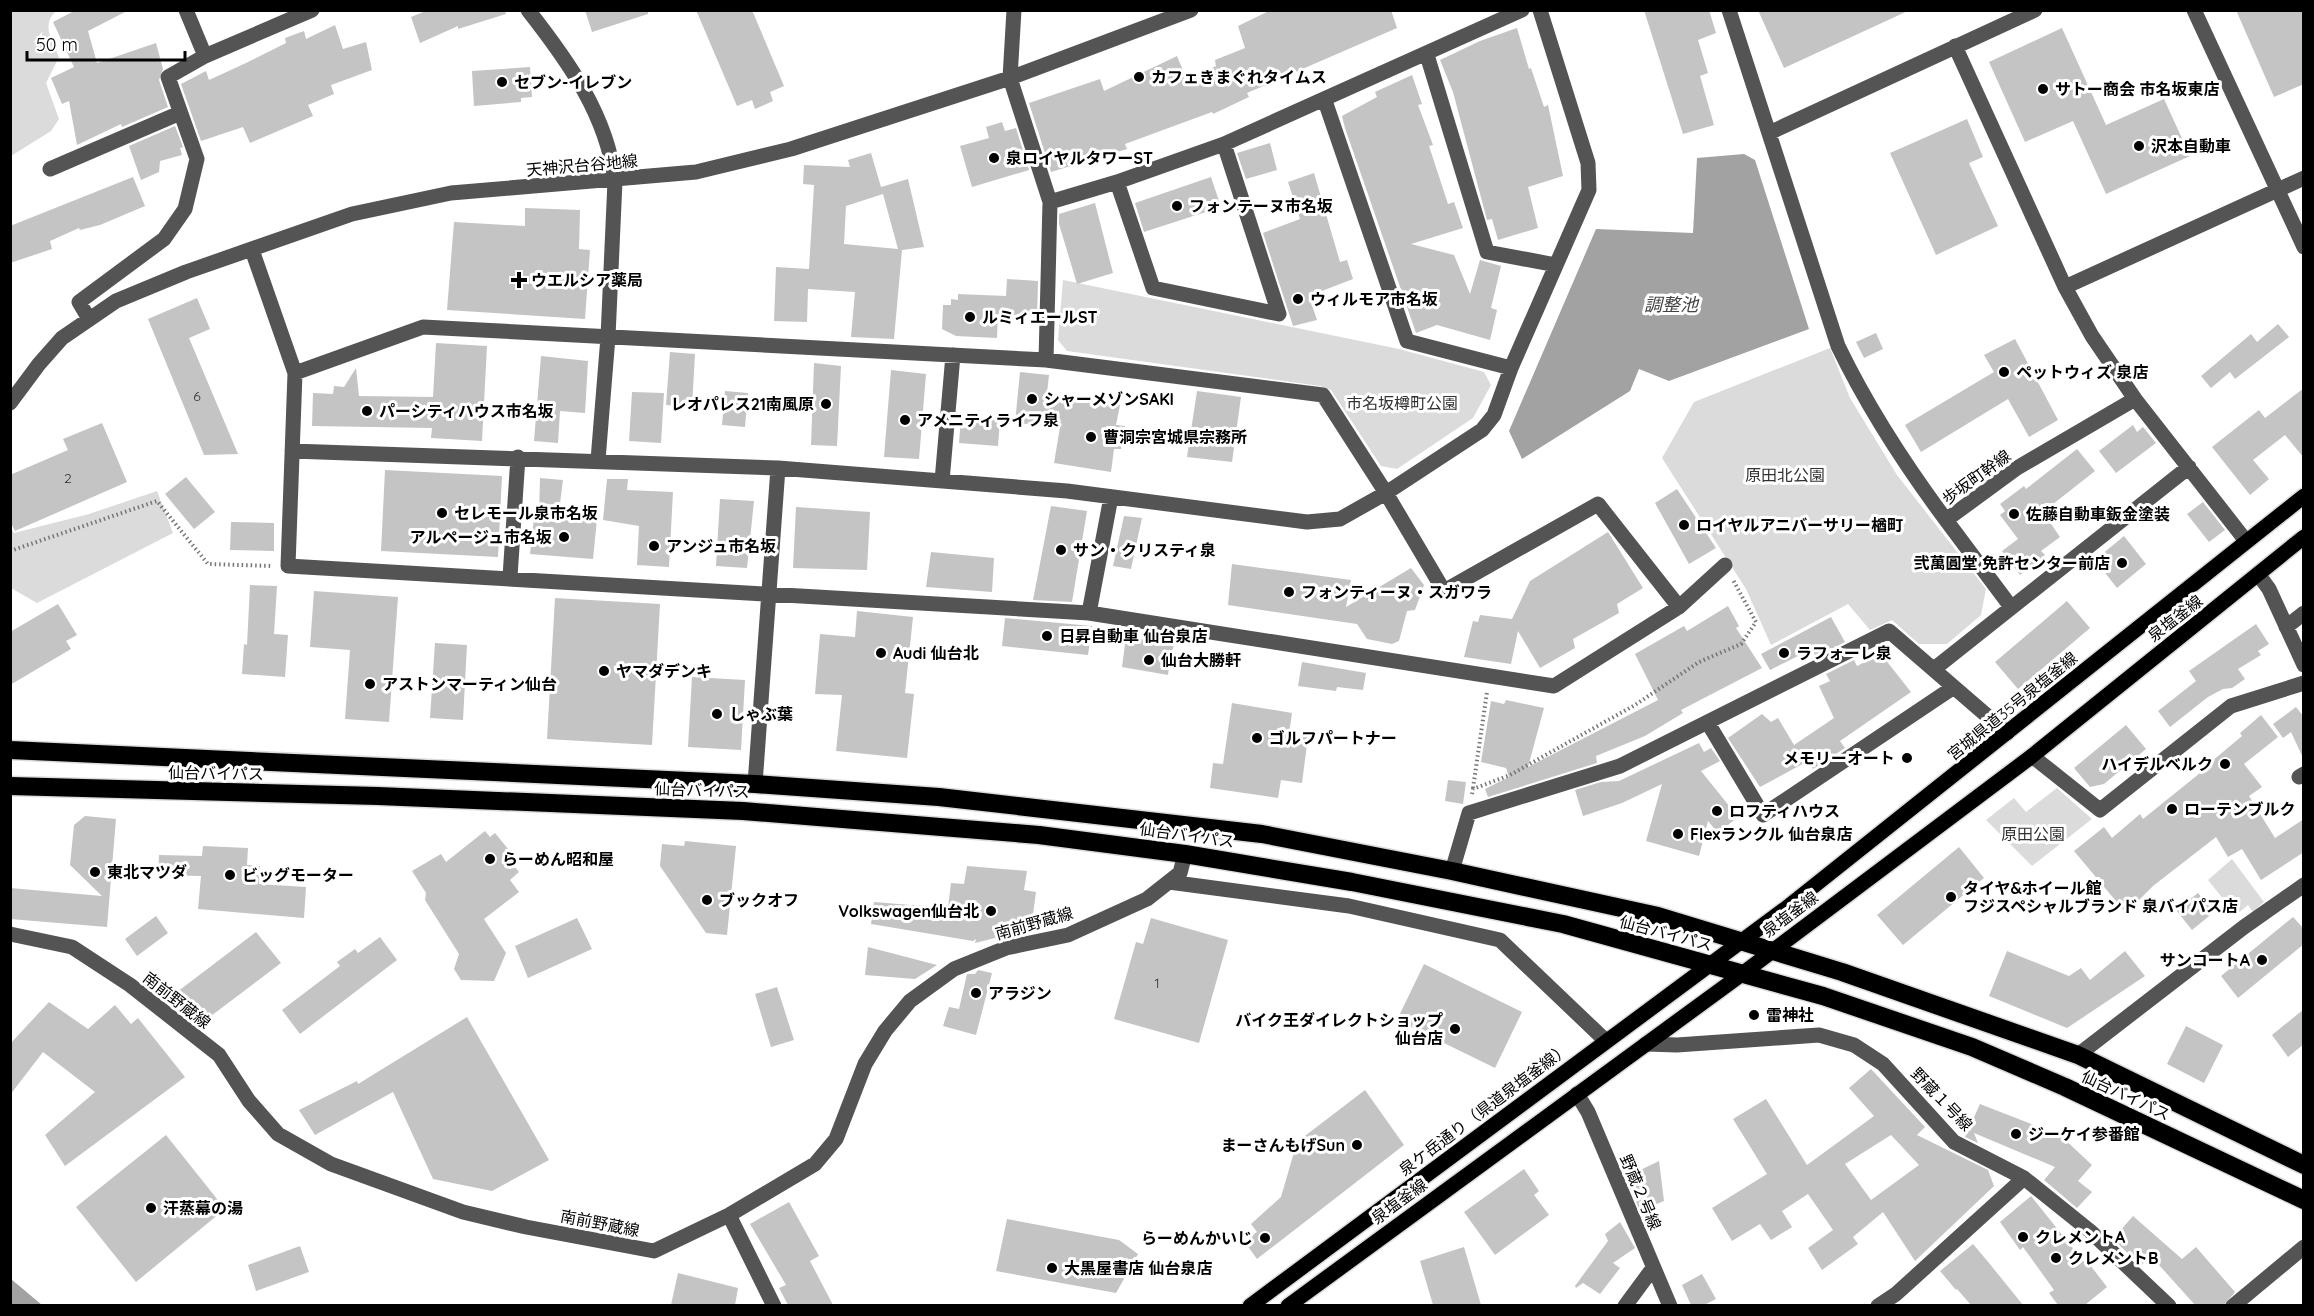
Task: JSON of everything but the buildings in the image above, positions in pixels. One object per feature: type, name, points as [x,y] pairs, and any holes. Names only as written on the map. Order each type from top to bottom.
[{"type":"highway","name":"仙台バイパス","points":[[10,750],[755,784],[939,797],[1262,834],[1452,871],[1658,916],[1842,972],[2078,1055],[2304,1165]]},
{"type":"highway","name":"仙台バイパス","points":[[10,786],[378,796],[743,811],[1039,835],[1185,854],[1352,882],[1563,924],[1823,996],[1972,1047],[2065,1087],[2304,1200]]},
{"type":"main road","name":"宮城県道35号泉塩釜線","points":[[1740,941],[2007,733],[2304,496]]},
{"type":"main road","name":"泉塩釜線","points":[[1288,1305],[1742,974],[2032,756],[2304,537]]},
{"type":"main road","name":"泉ケ岳通り（県道泉塩釜線）","points":[[1253,1304],[1740,941]]},
{"type":"street","points":[[186,10],[205,56]]},
{"type":"street","points":[[89,319],[79,302],[164,239],[186,209],[197,159],[168,77],[205,56],[312,10]]},
{"type":"street","points":[[528,10],[577,78],[594,110],[605,135],[615,181],[608,337],[598,460]]},
{"type":"street","points":[[1014,10],[1010,78],[1050,202],[1046,360]]},
{"type":"street","name":"天神沢台谷地線","points":[[10,403],[62,338],[116,301],[186,272],[352,214],[416,199],[471,191],[615,181],[696,172],[791,149],[1010,78],[1191,10]]},
{"type":"street","points":[[1050,202],[1117,182],[1224,144],[1325,101],[1522,10]]},
{"type":"street","points":[[292,451],[518,457],[778,468],[1111,497],[1307,522],[1340,519],[1386,493],[1482,430],[1494,415],[1511,368],[1588,190],[1588,163],[1540,10]]},
{"type":"street","name":"歩坂町幹線","points":[[1729,10],[1838,346],[1866,403],[1907,468],[1946,520],[2017,468],[2135,399]]},
{"type":"street","points":[[1769,133],[2035,10]]},
{"type":"street","points":[[2194,10],[2276,191],[2304,247]]},
{"type":"street","points":[[1955,46],[2065,287],[2092,336],[2135,399],[2246,541]]},
{"type":"street","points":[[1427,55],[1487,252],[1556,266]]},
{"type":"street","points":[[1325,101],[1407,340],[1511,368]]},
{"type":"street","points":[[50,170],[180,112]]},
{"type":"street","points":[[1117,182],[1153,288],[1279,314],[1224,144]]},
{"type":"street","points":[[2065,287],[2304,178]]},
{"type":"street","points":[[252,250],[295,373],[288,566],[768,592],[1089,613],[1554,686],[1679,607],[1725,565]]},
{"type":"street","points":[[295,373],[423,327],[1046,360],[1323,395],[1386,493],[1444,591],[1598,504],[1679,607]]},
{"type":"street","points":[[942,481],[953,355]]},
{"type":"street","points":[[510,577],[518,457]]},
{"type":"street","points":[[1934,669],[2189,467]]},
{"type":"street","points":[[755,784],[778,468]]},
{"type":"street","points":[[1089,613],[1111,497]]},
{"type":"street","points":[[1946,520],[2011,607]]},
{"type":"street","points":[[2259,574],[2269,589],[2304,665]]},
{"type":"street","points":[[2286,627],[2304,613]]},
{"type":"street","points":[[1452,871],[1468,813],[1620,766],[1889,631],[2007,733]]},
{"type":"street","points":[[2032,756],[2100,810],[2231,706],[2304,683]]},
{"type":"street","points":[[1708,723],[1763,814],[1954,687]]},
{"type":"street","name":"南前野蔵線","points":[[10,934],[72,947],[130,985],[219,1055],[249,1101],[278,1134],[331,1164],[463,1212],[526,1227],[654,1251],[729,1215],[815,1164],[836,1138],[865,1064],[885,1031],[910,1001],[954,969],[1006,948],[1068,935],[1148,899],[1180,873],[1185,854]]},
{"type":"street","points":[[1169,882],[1349,906],[1500,940],[1606,1041]]},
{"type":"street","points":[[2078,1055],[2244,927],[2304,885]]},
{"type":"street","name":"野蔵１号線","points":[[1646,1044],[1677,1045],[1819,1035],[1854,1045],[1883,1064],[1954,1142],[2024,1178],[2090,1231],[2169,1305]]},
{"type":"street","name":"野蔵２号線","points":[[1577,1094],[1588,1112],[1670,1305]]},
{"type":"street","points":[[1878,1305],[1896,1294],[2024,1178]]},
{"type":"street","points":[[729,1215],[774,1305]]},
{"type":"street","points":[[2233,1305],[2304,1247]]},
{"type":"street","points":[[1625,1305],[1653,1268]]},
{"type":"path","points":[[10,551],[157,501],[208,564],[288,566]]},
{"type":"path","points":[[1473,789],[1510,775],[1635,705],[1699,662],[1741,644],[1756,622],[1725,565]]},
{"type":"path","points":[[1468,813],[1489,676]]},
{"type":"green space","points":[[11,10],[56,11],[49,22],[49,33],[59,57],[46,83],[59,119],[51,131],[11,156]]},
{"type":"green space","name":"市名坂樽町公園","points":[[1063,280],[1399,349],[1484,372],[1491,385],[1473,418],[1397,469],[1381,466],[1331,390],[1320,386],[1067,351],[1058,340]]},
{"type":"green space","name":"原田北公園","points":[[1830,348],[1850,398],[1897,475],[1986,589],[1981,615],[1947,644],[1919,644],[1892,620],[1870,630],[1848,604],[1771,645],[1746,589],[1662,458],[1694,402]]},
{"type":"green space","points":[[157,491],[173,533],[37,603],[11,588],[11,528],[14,533],[89,514]]},
{"type":"green space","name":"原田公園","points":[[2057,788],[2092,819],[2032,866],[1986,820],[2014,798],[2026,812]]},
{"type":"green space","points":[[2232,859],[2264,902],[2253,912],[2248,905],[2236,915],[2208,880]]},
{"type":"water","name":"調整池","points":[[1744,154],[1755,160],[1809,329],[1669,381],[1639,369],[1630,391],[1522,459],[1509,431],[1596,229],[1693,233],[1697,158]]},
{"type":"water","points":[[11,1279],[42,1305],[11,1305]]},
{"type":"place","name":"カフェきまぐれタイムス","points":[[1139,77]]},
{"type":"place","name":"セブン-イレブン","points":[[502,82]]},
{"type":"place","name":"サトー商会 市名坂東店","points":[[2043,89]]},
{"type":"place","name":"沢本自動車","points":[[2139,146]]},
{"type":"place","name":"泉ロイヤルタワーST","points":[[994,158]]},
{"type":"place","name":"フォンテーヌ市名坂","points":[[1177,206]]},
{"type":"place","name":"ウエルシア薬局","points":[[519,280]]},
{"type":"place","name":"ウィルモア市名坂","points":[[1298,299]]},
{"type":"place","name":"ルミィエールST","points":[[970,317]]},
{"type":"place","name":"ペットウィズ 泉店","points":[[2004,372]]},
{"type":"place","name":"シャーメゾンSAKI","points":[[1032,399]]},
{"type":"place","name":"レオパレス21南風原","points":[[826,404]]},
{"type":"place","name":"パーシティハウス市名坂","points":[[367,411]]},
{"type":"place","name":"アメニティライフ泉","points":[[905,420]]},
{"type":"place","name":"曹洞宗宮城県宗務所","points":[[1091,437]]},
{"type":"place","name":"セレモール泉市名坂","points":[[442,513]]},
{"type":"place","name":"佐藤自動車鈑金塗装","points":[[2014,514]]},
{"type":"place","name":"ロイヤルアニバーサリー楢町","points":[[1684,525]]},
{"type":"place","name":"アルページュ市名坂","points":[[564,537]]},
{"type":"place","name":"アンジュ市名坂","points":[[654,546]]},
{"type":"place","name":"サン・クリスティ泉","points":[[1061,550]]},
{"type":"place","name":"弐萬圓堂 免許センター前店","points":[[2122,563]]},
{"type":"place","name":"フォンティーヌ・スガワラ","points":[[1289,592]]},
{"type":"place","name":"日昇自動車 仙台泉店","points":[[1047,636]]},
{"type":"place","name":"Audi 仙台北","points":[[881,653]]},
{"type":"place","name":"ラフォーレ泉","points":[[1784,653]]},
{"type":"place","name":"仙台大勝軒","points":[[1149,660]]},
{"type":"place","name":"ヤマダデンキ","points":[[604,671]]},
{"type":"place","name":"アストンマーティン仙台","points":[[370,684]]},
{"type":"place","name":"しゃぶ葉","points":[[717,714]]},
{"type":"place","name":"ゴルフパートナー","points":[[1257,738]]},
{"type":"place","name":"メモリーオート","points":[[1907,758]]},
{"type":"place","name":"ハイデルベルク","points":[[2225,764]]},
{"type":"place","name":"ローテンブルク","points":[[2172,809]]},
{"type":"place","name":"ロフティハウス","points":[[1717,811]]},
{"type":"place","name":"Flexランクル 仙台泉店","points":[[1678,834]]},
{"type":"place","name":"らーめん昭和屋","points":[[490,859]]},
{"type":"place","name":"東北マツダ","points":[[95,872]]},
{"type":"place","name":"ビッグモーター","points":[[230,875]]},
{"type":"place","name":"タイヤ&ホイール館 フジスペシャルブランド 泉バイパス店","points":[[1951,897]]},
{"type":"place","name":"ブックオフ","points":[[707,900]]},
{"type":"place","name":"Volkswagen仙台北","points":[[991,911]]},
{"type":"place","name":"サンコートA","points":[[2262,960]]},
{"type":"place","name":"アラジン","points":[[976,993]]},
{"type":"place","name":"雷神社","points":[[1754,1015]]},
{"type":"place","name":"バイク王ダイレクトショップ 仙台店","points":[[1455,1029]]},
{"type":"place","name":"ジーケイ参番館","points":[[2016,1134]]},
{"type":"place","name":"まーさんもげSun","points":[[1357,1145]]},
{"type":"place","name":"汗蒸幕の湯","points":[[151,1208]]},
{"type":"place","name":"クレメントA","points":[[2023,1237]]},
{"type":"place","name":"らーめんかいじ","points":[[1265,1238]]},
{"type":"place","name":"クレメントB","points":[[2056,1258]]},
{"type":"place","name":"大黒屋書店 仙台泉店","points":[[1052,1268]]}]
